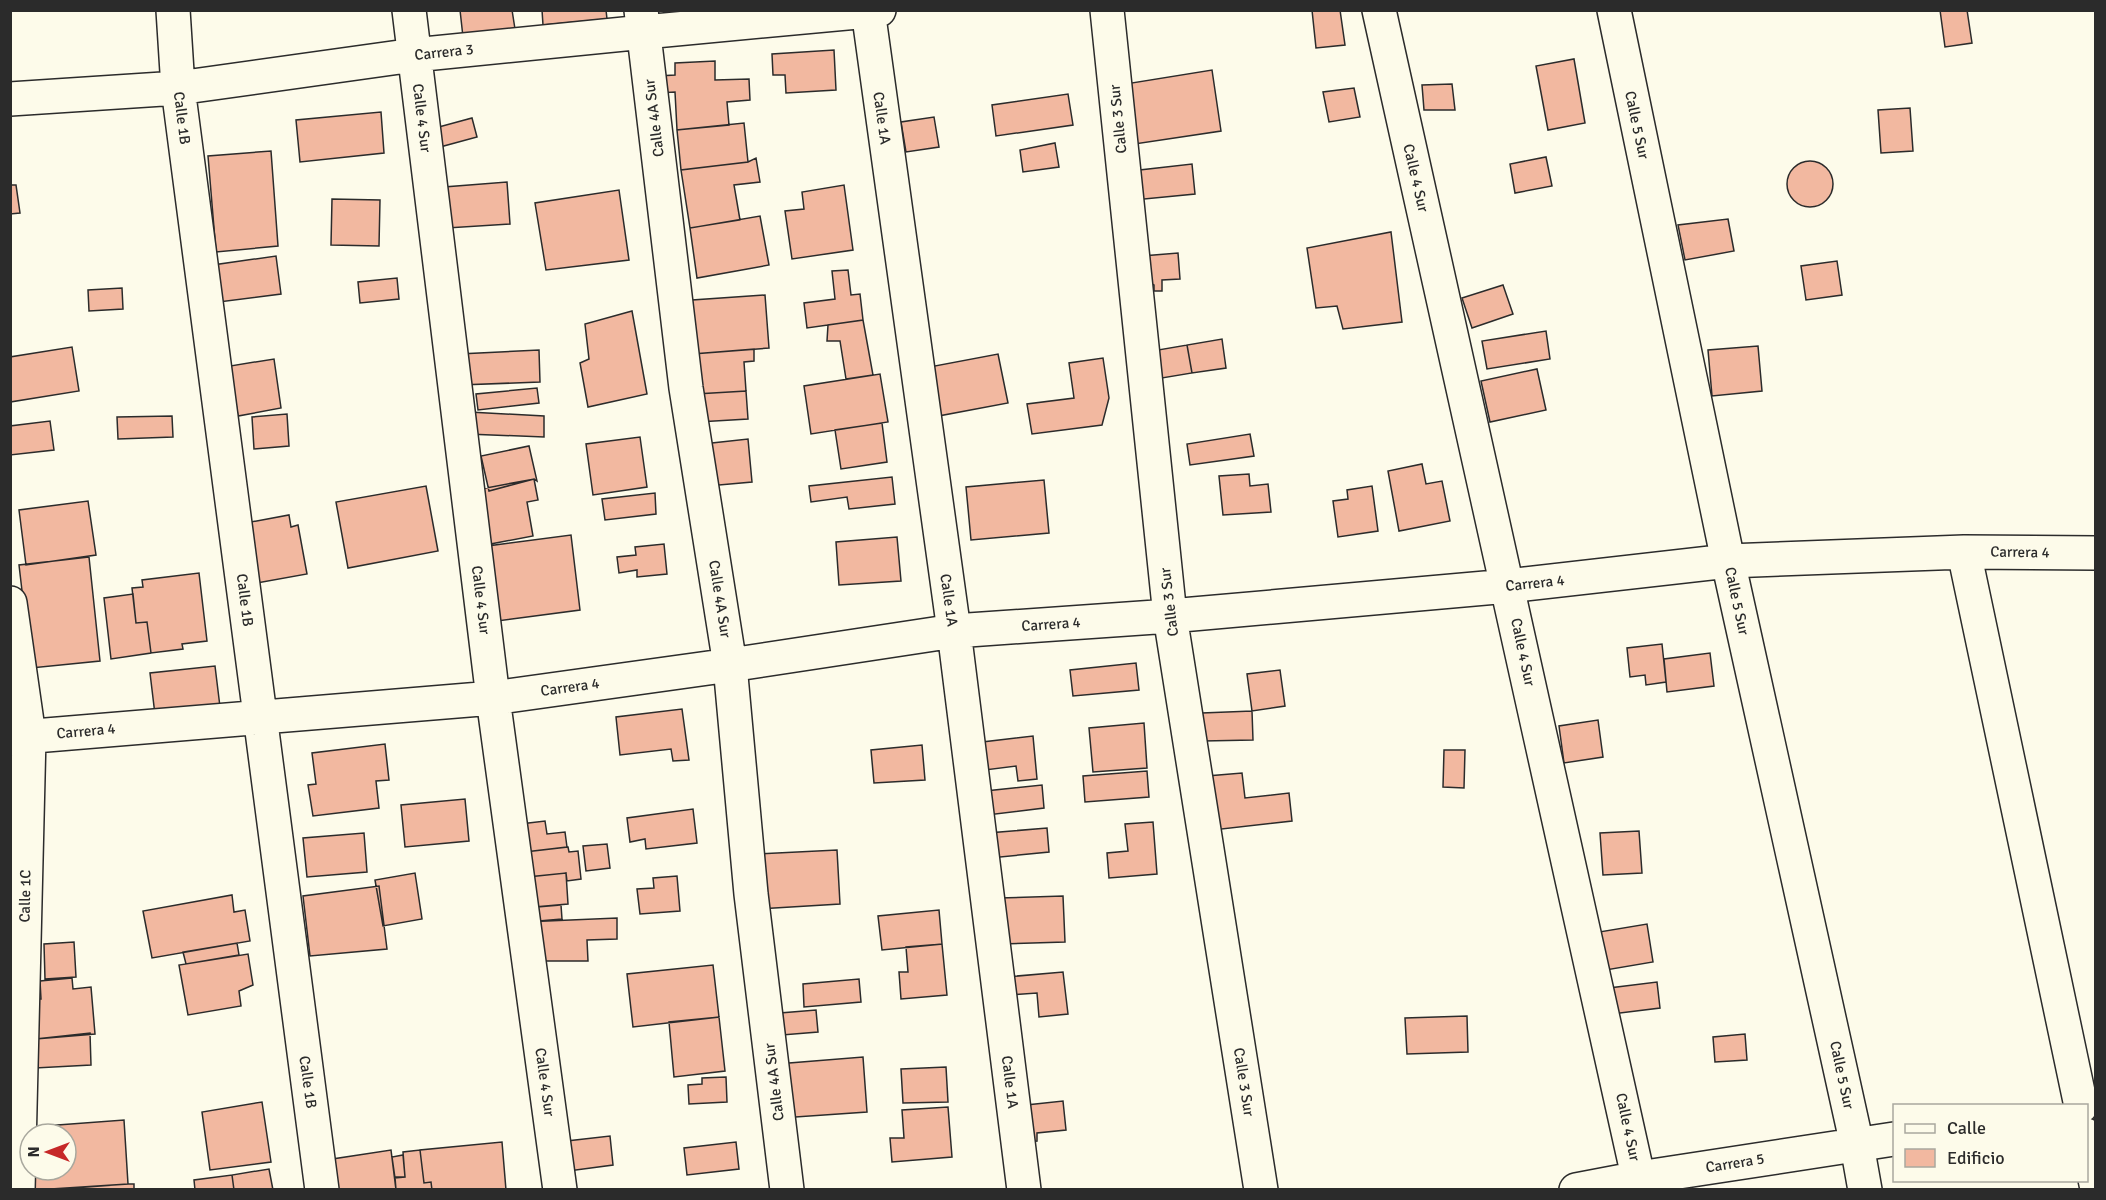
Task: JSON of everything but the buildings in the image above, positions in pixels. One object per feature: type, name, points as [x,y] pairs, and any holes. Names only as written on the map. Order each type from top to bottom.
[{"type":"street","name":"Calle 1B","points":[[173,10],[178,88],[322,1190]]},
{"type":"street","name":"Calle 4 Sur","points":[[409,10],[493,698],[560,1190]]},
{"type":"street","name":"Calle 3 Sur","points":[[1107,10],[1170,616],[1261,1190]]},
{"type":"street","name":"Calle 4 Sur","points":[[1379,10],[1640,1184]]},
{"type":"street","name":"Calle 5 Sur","points":[[1614,10],[1728,561],[1865,1190]]},
{"type":"street","name":"Carrera 3","points":[[10,99],[178,88],[414,56],[642,21],[871,11]]},
{"type":"street","name":"Calle 1A","points":[[871,11],[954,631],[1024,1190]]},
{"type":"street","name":"Calle 4A Sur","points":[[642,21],[686,388],[730,665],[751,894],[787,1190]]},
{"type":"street","name":"Carrera 4","points":[[20,737],[493,698],[954,631],[1170,616],[1508,586],[1728,561],[1964,552],[2096,553]]},
{"type":"street","points":[[1964,552],[2081,1104]]},
{"type":"street","name":"Calle 1C","points":[[10,603],[20,737],[18,1190]]},
{"type":"street","name":"Carrera 5","points":[[1576,1190],[1640,1184],[1893,1138]]},
{"type":"street","points":[[2088,1145],[2096,1184]]}]
